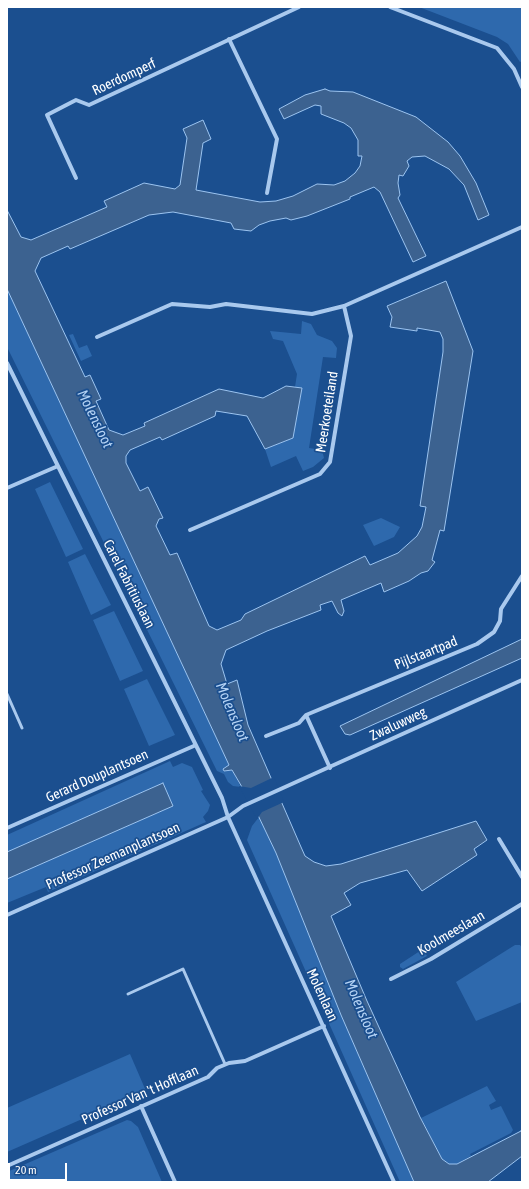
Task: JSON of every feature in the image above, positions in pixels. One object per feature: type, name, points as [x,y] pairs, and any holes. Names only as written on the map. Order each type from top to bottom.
[{"type":"street","name":"Roerdomperf","points":[[76,178],[46,115],[76,100],[89,105],[299,7]]},
{"type":"street","points":[[390,7],[497,48],[514,69],[522,87]]},
{"type":"street","points":[[230,39],[276,139],[267,193]]},
{"type":"street","points":[[97,337],[172,304],[210,307],[226,304],[312,314],[344,306],[522,227]]},
{"type":"street","name":"Meerkoeteiland","points":[[190,530],[320,474],[330,462],[351,336],[344,306]]},
{"type":"street","name":"Carel Fabritiuslaan","points":[[7,363],[222,798],[228,817]]},
{"type":"street","points":[[7,488],[58,466]]},
{"type":"street","name":"Pijlstaartpad","points":[[266,736],[299,723],[306,715],[477,644],[494,632],[500,621],[501,609],[522,576]]},
{"type":"street","name":"Zwaluwweg","points":[[243,806],[522,680]]},
{"type":"street","points":[[306,715],[330,768]]},
{"type":"street","name":"Gerard Douplantsoen","points":[[7,828],[196,745]]},
{"type":"street","name":"Professor Zeemanplantsoen","points":[[7,915],[228,817],[243,806]]},
{"type":"street","name":"Molenlaan","points":[[228,817],[394,1182]]},
{"type":"street","points":[[499,839],[522,877]]},
{"type":"street","name":"Koolmeeslaan","points":[[391,979],[431,959],[522,904]]},
{"type":"street","name":"Professor Van 't Hofflaan","points":[[7,1166],[208,1077],[217,1068],[225,1064],[245,1061],[324,1026]]},
{"type":"street","points":[[141,1106],[175,1182]]},
{"type":"lane","points":[[7,694],[22,728]]},
{"type":"lane","points":[[128,994],[183,969],[225,1064]]},
{"type":"shaded area","points":[[419,7],[522,7],[522,61],[520,62],[508,44],[497,37]]},
{"type":"shaded area","points":[[7,289],[229,765],[223,769],[224,771],[232,770],[241,787],[233,786],[228,782],[224,774],[217,771],[7,347]]},
{"type":"shaded area","points":[[302,321],[311,324],[317,335],[332,341],[337,348],[336,358],[323,357],[309,448],[322,450],[324,458],[313,467],[303,471],[296,456],[271,467],[265,449],[293,438],[302,388],[295,387],[297,374],[283,341],[273,339],[270,331],[301,334]]},
{"type":"shaded area","points":[[73,334],[79,348],[87,345],[92,356],[81,361],[69,335]]},
{"type":"shaded area","points":[[50,482],[83,549],[66,557],[35,489]]},
{"type":"shaded area","points":[[381,518],[400,527],[394,537],[374,546],[363,525]]},
{"type":"shaded area","points":[[85,554],[111,605],[91,615],[68,562]]},
{"type":"shaded area","points":[[114,611],[143,671],[120,681],[93,620]]},
{"type":"shaded area","points":[[147,679],[175,735],[149,746],[124,689]]},
{"type":"shaded area","points":[[170,761],[173,767],[182,763],[192,767],[203,790],[201,791],[210,805],[208,811],[203,817],[206,822],[48,892],[46,887],[7,903],[7,879],[173,806],[163,783],[7,852],[7,835]]},
{"type":"shaded area","points":[[259,817],[276,853],[341,1015],[414,1182],[400,1182],[247,840],[252,826]]},
{"type":"shaded area","points":[[515,945],[520,945],[522,948],[522,1002],[476,1021],[456,982]]},
{"type":"shaded area","points":[[423,949],[427,956],[403,969],[400,967],[400,964]]},
{"type":"shaded area","points":[[130,1054],[146,1091],[7,1152],[7,1108]]},
{"type":"shaded area","points":[[487,1086],[496,1101],[489,1105],[491,1110],[501,1106],[513,1130],[511,1133],[470,1154],[471,1156],[457,1164],[449,1164],[442,1159],[421,1118]]},
{"type":"shaded area","points":[[127,1120],[131,1121],[138,1127],[162,1182],[7,1182],[7,1172]]},
{"type":"water","name":"Molensloot","points":[[325,89],[330,91],[353,92],[416,117],[448,142],[460,156],[476,183],[489,215],[478,220],[464,185],[449,169],[425,156],[412,157],[407,161],[409,166],[403,176],[399,175],[398,183],[400,195],[398,198],[426,256],[413,262],[380,192],[374,187],[350,197],[350,199],[307,216],[291,220],[286,218],[270,221],[259,225],[251,231],[234,229],[231,223],[173,212],[149,215],[70,249],[68,246],[41,258],[35,271],[85,377],[90,375],[101,399],[96,401],[109,430],[123,435],[145,426],[144,423],[219,389],[263,398],[286,386],[302,388],[293,438],[265,449],[247,416],[216,411],[215,416],[162,440],[160,437],[130,450],[126,456],[126,463],[140,491],[148,487],[163,518],[159,519],[156,526],[170,555],[177,553],[209,626],[217,630],[241,620],[245,614],[365,556],[370,565],[398,553],[417,536],[422,527],[426,507],[420,506],[443,352],[443,339],[440,332],[417,328],[417,331],[390,327],[392,317],[387,306],[446,281],[473,351],[444,531],[440,530],[432,560],[435,562],[428,571],[421,573],[409,581],[384,592],[381,583],[341,600],[344,611],[342,616],[338,613],[332,601],[320,605],[321,610],[267,631],[226,650],[221,664],[227,684],[237,680],[248,725],[305,856],[314,862],[326,866],[341,864],[476,821],[487,840],[474,849],[477,855],[422,891],[407,870],[360,883],[344,893],[351,905],[331,916],[367,1001],[420,1117],[442,1159],[449,1164],[457,1164],[521,1131],[522,1128],[522,1156],[488,1182],[414,1182],[341,1015],[276,853],[256,811],[232,770],[224,771],[223,769],[229,765],[7,289],[7,210],[21,237],[31,240],[107,207],[104,201],[144,183],[175,189],[180,185],[187,138],[183,129],[203,120],[211,139],[203,143],[196,190],[260,202],[276,201],[293,196],[317,184],[334,185],[345,181],[355,173],[360,166],[362,156],[358,156],[358,140],[351,128],[344,123],[321,114],[321,106],[315,105],[284,119],[279,109],[305,95]]},
{"type":"water","points":[[522,639],[522,658],[350,735],[345,734],[340,726]]},
{"type":"water","points":[[163,783],[173,806],[7,879],[7,852]]},
{"type":"pier","points":[[274,777],[284,802],[262,812],[257,819],[239,786],[251,788]]}]
